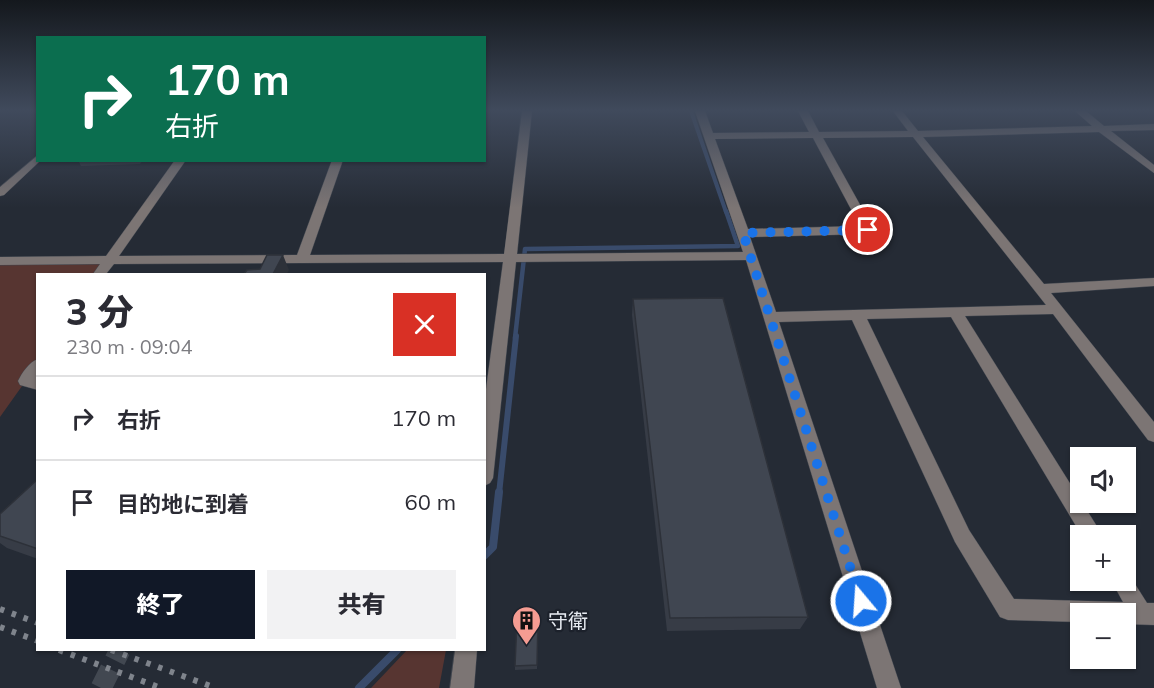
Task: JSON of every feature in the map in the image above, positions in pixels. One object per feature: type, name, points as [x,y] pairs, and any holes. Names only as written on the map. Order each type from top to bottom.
[{"type":"street","points":[[486,461],[523,143]]},
{"type":"street","points":[[711,143],[751,256],[889,688]]},
{"type":"street","points":[[743,233],[868,230],[820,143]]},
{"type":"street","points":[[922,143],[1057,309],[1154,435]]},
{"type":"street","points":[[1120,143],[1154,170]]},
{"type":"street","points":[[0,194],[36,160]]},
{"type":"street","points":[[101,273],[180,162]]},
{"type":"street","points":[[303,259],[337,162]]},
{"type":"street","points":[[0,261],[751,256]]},
{"type":"street","points":[[1040,289],[1154,282]]},
{"type":"street","points":[[770,316],[1057,309]]},
{"type":"street","points":[[955,312],[1086,525]]},
{"type":"street","points":[[857,314],[962,536],[1008,609],[1148,613]]},
{"type":"street","points":[[36,368],[26,381],[36,384]]},
{"type":"street","points":[[1130,591],[1148,613]]},
{"type":"street","points":[[462,688],[466,651]]},
{"type":"shaded area","points":[[110,260],[101,273],[36,273],[36,366],[0,417],[0,261]]},
{"type":"shaded area","points":[[406,651],[446,651],[439,688],[371,688]]},
{"type":"building","points":[[267,255],[283,255],[274,273],[245,273],[247,270],[260,269]]},
{"type":"building","points":[[723,298],[808,617],[670,618],[633,299]]},
{"type":"building","points":[[36,481],[36,548],[0,536],[0,514]]},
{"type":"building","name":"守衛","points":[[538,618],[537,665],[515,666],[517,619]]},
{"type":"waterway","points":[[702,143],[726,212]]},
{"type":"waterway","points":[[515,338],[525,249],[738,246],[726,211]]},
{"type":"waterway","points":[[499,494],[516,336]]},
{"type":"waterway","points":[[486,554],[493,547],[499,492]]},
{"type":"waterway","points":[[359,688],[396,651]]},
{"type":"tunnel","points":[[101,688],[120,651]]},
{"type":"railway","points":[[0,609],[36,622]]},
{"type":"railway","points":[[0,627],[36,640]]},
{"type":"railway","points":[[62,651],[161,688]]},
{"type":"railway","points":[[114,651],[216,688]]},
{"type":"place","name":"守衛","points":[[527,646]]},
{"type":"route","points":[[861,601],[743,233],[868,230]]}]
